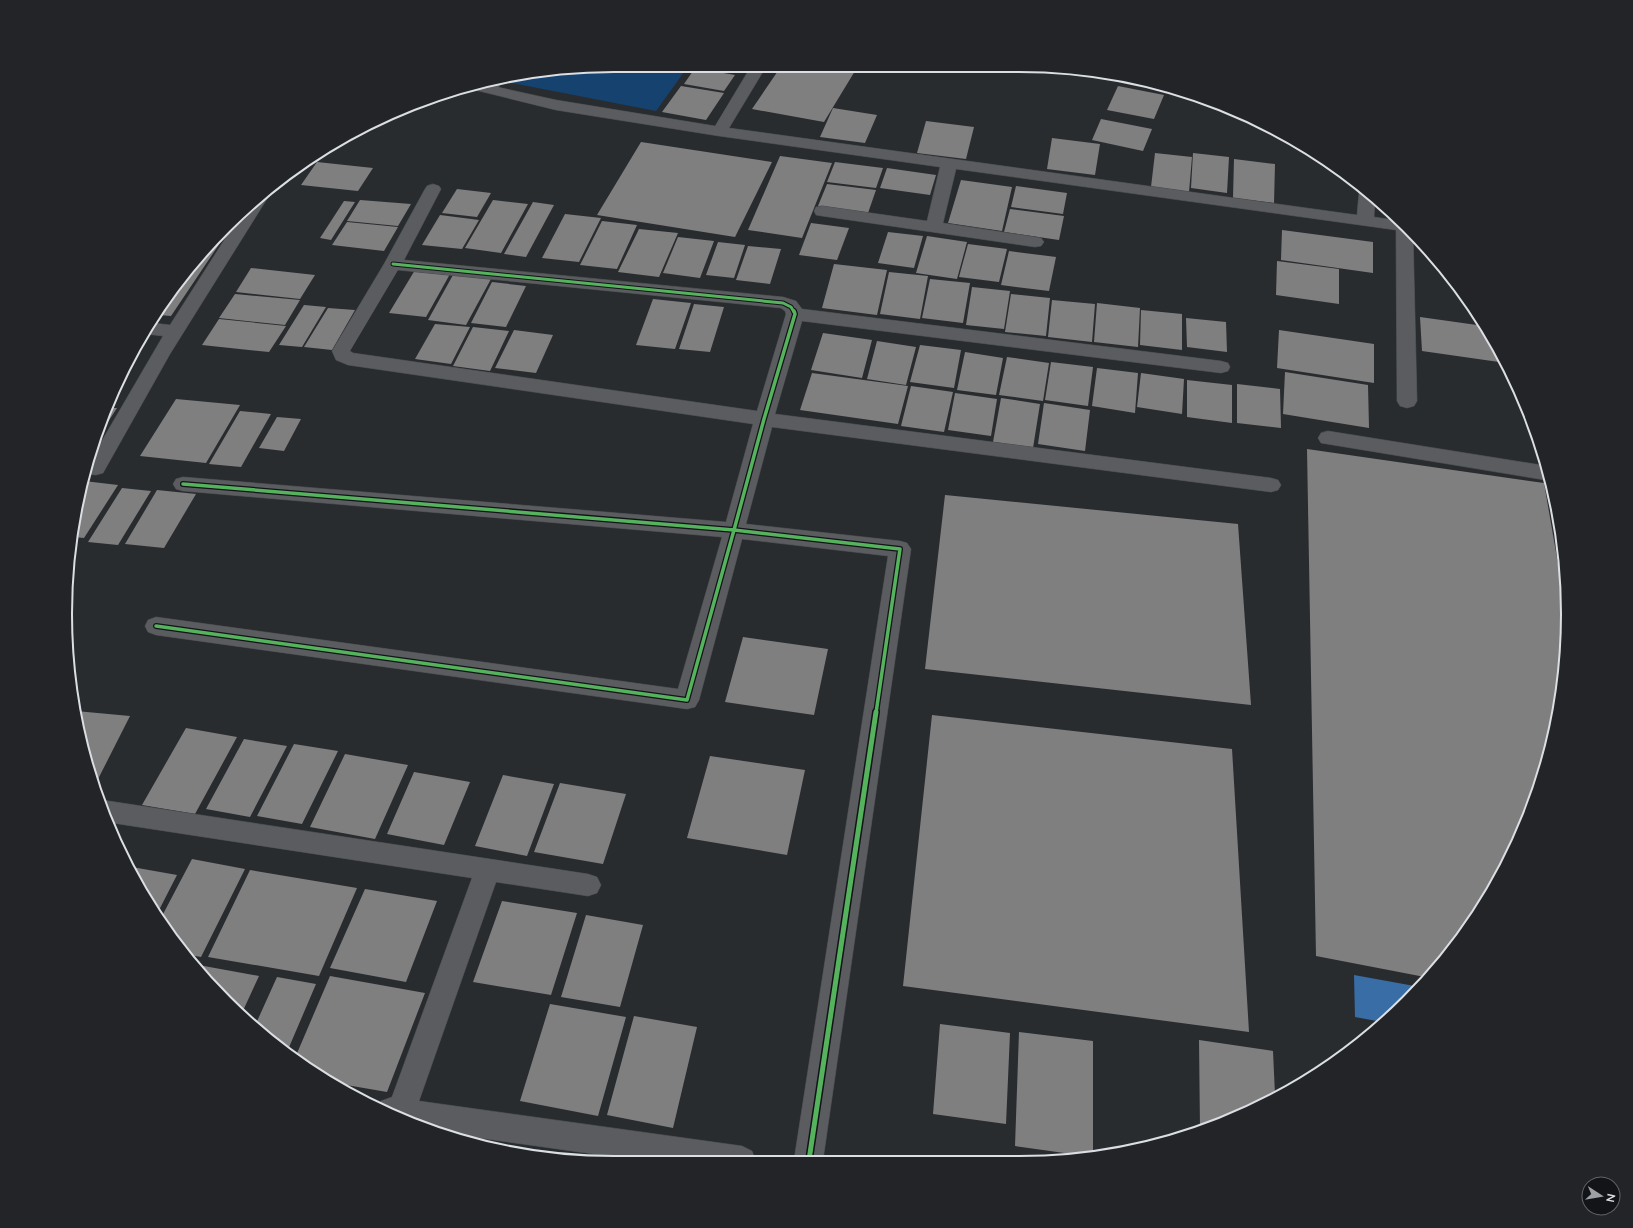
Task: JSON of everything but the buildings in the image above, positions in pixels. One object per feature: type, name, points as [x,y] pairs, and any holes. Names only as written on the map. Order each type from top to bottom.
[{"type":"street","points":[[719,131],[756,72]]},
{"type":"street","points":[[493,85],[556,105],[719,131],[1395,225]]},
{"type":"street","points":[[934,226],[949,164]]},
{"type":"street","points":[[433,189],[393,264],[341,351],[343,356],[348,359],[764,418],[1271,485]]},
{"type":"street","points":[[1364,221],[1367,199]]},
{"type":"street","points":[[822,211],[934,226],[1035,242]]},
{"type":"street","points":[[92,467],[96,468],[176,332],[250,214]]},
{"type":"street","points":[[1406,235],[1407,401]]},
{"type":"street","points":[[156,626],[687,700],[764,418],[795,314],[793,309],[783,303],[393,264]]},
{"type":"street","points":[[795,314],[1221,367]]},
{"type":"street","points":[[153,329],[176,332]]},
{"type":"street","points":[[1328,438],[1543,473]]},
{"type":"street","points":[[182,484],[734,530],[900,549],[810,1156]]},
{"type":"street","points":[[110,812],[588,885]]},
{"type":"street","points":[[397,1110],[488,869]]},
{"type":"street","points":[[402,1113],[707,1156]]},
{"type":"shaded area","points":[[684,72],[656,111],[512,83],[513,81],[579,73]]},
{"type":"shaded area","points":[[1354,975],[1412,986],[1376,1021],[1355,1017]]},
{"type":"cycle path","points":[[393,264],[783,303],[791,307],[795,314],[764,419],[734,530],[900,549],[810,1156]]},
{"type":"cycle path","points":[[156,626],[687,700],[734,530],[183,484]]}]
